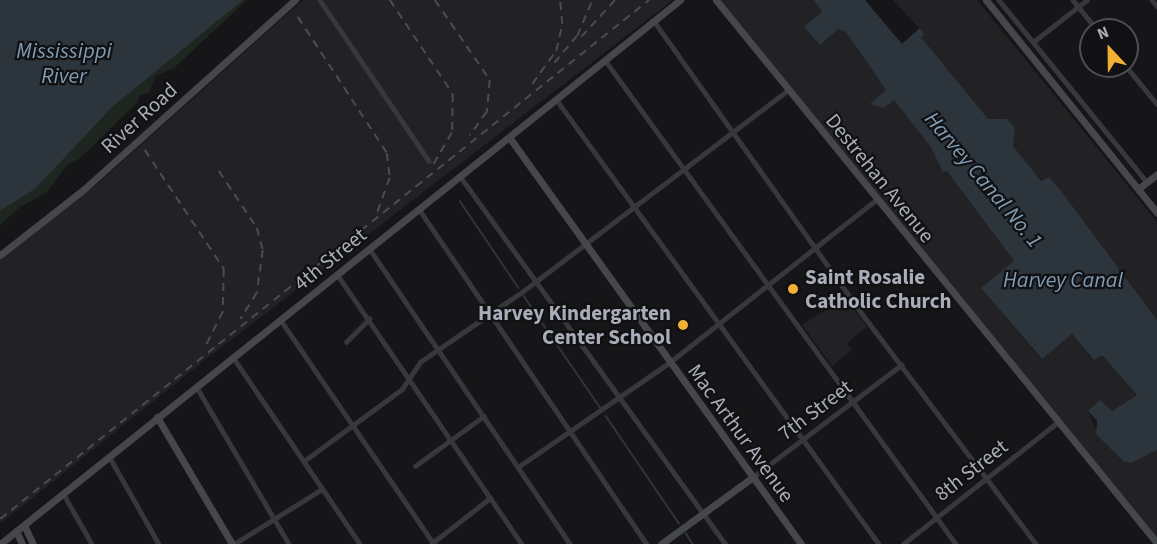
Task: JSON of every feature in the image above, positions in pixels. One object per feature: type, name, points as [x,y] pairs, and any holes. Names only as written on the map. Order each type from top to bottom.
[{"type":"main road","name":"River Road","points":[[0,255],[83,190],[295,0]]},
{"type":"main road","name":"4th Street","points":[[0,544],[680,0]]},
{"type":"main road","name":"Destrehan Avenue","points":[[716,0],[1157,543]]},
{"type":"main road","points":[[986,0],[1157,213]]},
{"type":"main road","name":"Mac Arthur Avenue","points":[[509,137],[801,544]]},
{"type":"main road","points":[[1138,189],[1157,174]]},
{"type":"main road","points":[[157,417],[233,544]]},
{"type":"main road","name":"7th Street","points":[[661,544],[753,477]]},
{"type":"main road","points":[[24,525],[33,544]]},
{"type":"main road","points":[[16,531],[22,544]]},
{"type":"street","points":[[320,0],[429,161]]},
{"type":"street","points":[[999,0],[1147,182]]},
{"type":"street","points":[[1073,0],[1088,18]]},
{"type":"street","points":[[1033,42],[1087,0]]},
{"type":"street","points":[[1152,0],[1157,6]]},
{"type":"street","points":[[654,21],[816,249],[986,480],[1036,544]]},
{"type":"street","points":[[605,60],[956,544]]},
{"type":"street","points":[[1136,78],[1157,104]]},
{"type":"street","points":[[304,461],[402,389],[420,362],[535,282],[734,134],[788,90]]},
{"type":"street","points":[[556,99],[879,544]]},
{"type":"street","points":[[460,176],[725,544]]},
{"type":"street","points":[[518,467],[620,399],[670,362],[770,287],[877,200]]},
{"type":"street","points":[[419,209],[647,544]]},
{"type":"street","points":[[369,248],[570,544]]},
{"type":"street","points":[[337,274],[522,544]]},
{"type":"street","points":[[280,319],[432,544],[490,498]]},
{"type":"street","points":[[346,342],[369,319]]},
{"type":"street","points":[[233,357],[360,544]]},
{"type":"street","name":"7th Street","points":[[753,477],[902,365]]},
{"type":"street","points":[[196,386],[290,544]]},
{"type":"street","points":[[415,466],[484,416]]},
{"type":"street","name":"8th Street","points":[[903,544],[1058,422]]},
{"type":"street","points":[[109,456],[159,544]]},
{"type":"street","points":[[233,544],[322,489]]},
{"type":"street","points":[[63,493],[92,544]]},
{"type":"shaded area","points":[[229,0],[247,0],[174,68],[155,76],[149,93],[140,95],[138,102],[79,159],[67,165],[47,192],[20,207],[0,225],[0,208]]},
{"type":"shaded area","points":[[303,0],[673,0],[205,360],[0,524],[0,258],[95,186]]},
{"type":"shaded area","points":[[719,0],[814,0],[822,12],[816,41],[819,44],[838,29],[846,32],[886,90],[871,104],[894,100],[932,147],[943,171],[947,171],[1014,261],[982,289],[1041,359],[1072,334],[1093,360],[1102,354],[1137,395],[1111,412],[1088,411],[1095,427],[1123,461],[1131,463],[1157,450],[1157,538]]},
{"type":"shaded area","points":[[893,0],[977,0],[1157,222],[1157,320],[1062,192],[1049,177],[1041,181],[1012,146],[1015,128],[1007,119],[988,120],[921,37],[920,29]]},
{"type":"shaded area","points":[[845,297],[867,327],[847,343],[852,350],[832,366],[802,325]]},
{"type":"water","name":"Mississippi River","points":[[0,0],[243,0],[112,107],[36,188],[0,211]]},
{"type":"water","name":"Harvey Canal","points":[[814,0],[865,0],[902,44],[920,28],[924,34],[921,37],[988,119],[1007,119],[1015,128],[1013,146],[1041,181],[1049,177],[1062,192],[1157,320],[1157,450],[1131,463],[1123,461],[1096,434],[1097,421],[1088,411],[1100,400],[1112,411],[1137,395],[1102,355],[1094,360],[1072,334],[1042,359],[981,288],[1014,261],[947,171],[943,172],[931,147],[894,100],[884,108],[870,104],[886,90],[846,32],[838,29],[820,45],[804,27],[822,12]]},
{"type":"waterway","points":[[460,201],[519,288]]},
{"type":"waterway","points":[[524,296],[600,407]]},
{"type":"waterway","points":[[606,416],[679,523]]},
{"type":"waterway","points":[[686,533],[693,544]]},
{"type":"railway","points":[[390,0],[453,94],[452,133],[431,169]]},
{"type":"railway","points":[[435,0],[490,80],[487,112],[470,135]]},
{"type":"railway","points":[[532,84],[556,51],[562,24],[560,0]]},
{"type":"railway","points":[[554,63],[577,36],[592,0]]},
{"type":"railway","points":[[581,37],[615,0]]},
{"type":"railway","points":[[0,519],[649,0]]},
{"type":"railway","points":[[298,17],[387,153],[390,178],[377,214]]},
{"type":"railway","points":[[145,150],[224,269],[223,312],[205,348]]},
{"type":"railway","points":[[219,171],[257,228],[263,250],[257,293],[241,319]]},
{"type":"place","name":"Saint Rosalie Catholic Church","points":[[793,289]]},
{"type":"place","name":"Harvey Kindergarten Center School","points":[[683,325]]},
{"type":"water label","name":"Harvey Canal No. 1","points":[[983,180]]}]
